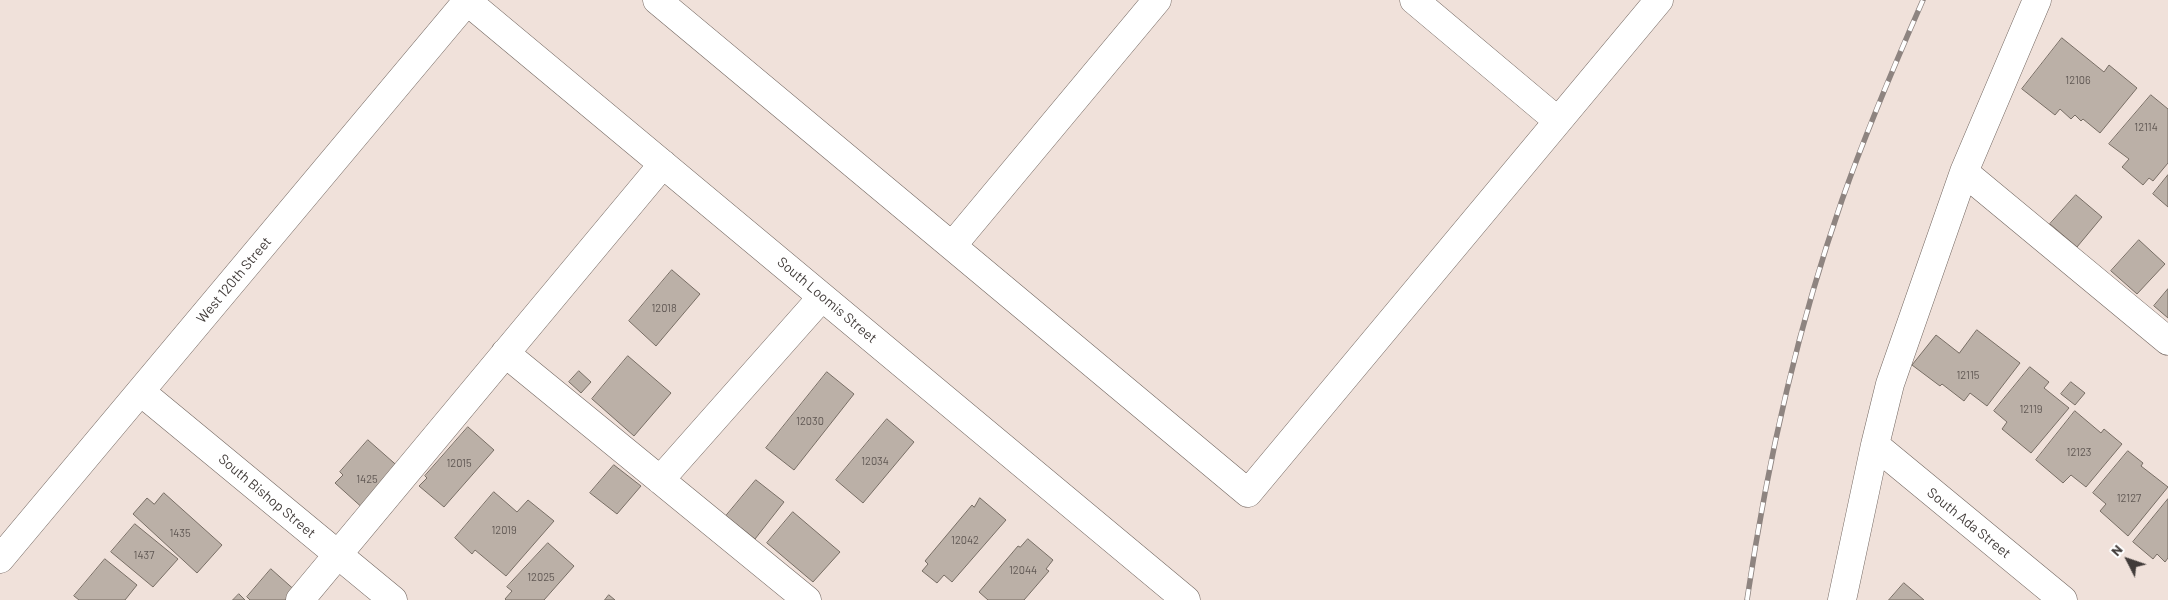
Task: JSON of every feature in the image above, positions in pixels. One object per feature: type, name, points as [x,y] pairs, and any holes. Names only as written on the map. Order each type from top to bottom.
[{"type":"street","points":[[657,0],[1248,493],[1660,0]]},
{"type":"street","points":[[952,246],[1157,0]]},
{"type":"street","points":[[1414,0],[1558,121]]},
{"type":"street","points":[[1842,600],[1875,445],[1893,376],[1964,172],[2037,0]]},
{"type":"street","name":"South Loomis Street","points":[[467,1],[1186,600]]},
{"type":"street","name":"West 120th Street","points":[[0,559],[467,1]]},
{"type":"street","points":[[300,600],[663,164]]},
{"type":"street","points":[[1964,172],[2168,341]]},
{"type":"street","points":[[660,480],[822,297]]},
{"type":"street","points":[[505,353],[807,600]]},
{"type":"street","name":"South Bishop Street","points":[[141,392],[393,600]]},
{"type":"street","name":"South Ada Street","points":[[1875,445],[2063,600]]},
{"type":"building","points":[[2062,38],[2104,72],[2109,65],[2137,88],[2100,133],[2083,119],[2081,121],[2075,115],[2071,119],[2060,109],[2055,115],[2022,89]]},
{"type":"building","points":[[2151,95],[2168,109],[2168,163],[2153,181],[2149,178],[2143,185],[2122,167],[2129,159],[2109,144]]},
{"type":"building","points":[[2168,175],[2168,207],[2153,194]]},
{"type":"building","points":[[2076,195],[2102,217],[2077,247],[2050,224]]},
{"type":"building","points":[[2139,240],[2165,264],[2137,294],[2111,271]]},
{"type":"building","points":[[672,270],[700,294],[656,346],[629,321]]},
{"type":"building","points":[[2168,289],[2168,318],[2154,306]]},
{"type":"building","points":[[1977,330],[2020,363],[1987,406],[1970,393],[1964,401],[1912,365],[1936,335],[1959,353]]},
{"type":"building","points":[[628,356],[671,393],[634,436],[592,399]]},
{"type":"building","points":[[2030,367],[2049,382],[2044,388],[2069,408],[2031,453],[2002,429],[2007,422],[1994,411]]},
{"type":"building","points":[[579,371],[591,382],[581,393],[569,382]]},
{"type":"building","points":[[827,372],[854,394],[794,470],[766,448]]},
{"type":"building","points":[[2071,382],[2085,393],[2075,405],[2061,394]]},
{"type":"building","points":[[2075,411],[2101,433],[2104,429],[2122,444],[2086,487],[2071,475],[2063,483],[2036,460]]},
{"type":"building","points":[[887,419],[914,442],[863,503],[836,480]]},
{"type":"building","points":[[468,427],[494,450],[444,507],[419,486],[427,478],[425,476]]},
{"type":"building","points":[[368,440],[402,470],[366,511],[335,483],[343,475],[340,472]]},
{"type":"building","points":[[2128,451],[2143,463],[2141,466],[2168,487],[2128,536],[2100,511],[2106,504],[2093,493]]},
{"type":"building","points":[[614,465],[641,486],[617,514],[590,493]]},
{"type":"building","points":[[756,480],[784,502],[755,539],[726,516]]},
{"type":"building","points":[[494,492],[517,512],[528,500],[554,521],[506,576],[475,550],[472,554],[455,538]]},
{"type":"building","points":[[164,493],[222,545],[197,573],[133,514],[147,498],[154,504]]},
{"type":"building","points":[[980,498],[1006,520],[952,582],[944,575],[937,583],[922,571],[928,564],[925,561]]},
{"type":"building","points":[[2168,499],[2168,558],[2165,562],[2157,554],[2153,559],[2133,542]]},
{"type":"building","points":[[793,512],[840,552],[813,582],[767,543]]},
{"type":"building","points":[[135,524],[178,559],[153,587],[111,552]]},
{"type":"building","points":[[1028,539],[1053,560],[1046,569],[1049,571],[1024,600],[988,600],[979,592],[1018,546],[1020,547]]},
{"type":"building","points":[[548,543],[574,566],[544,600],[506,600],[512,591],[507,587]]},
{"type":"building","points":[[105,559],[137,585],[125,600],[79,600],[74,596]]},
{"type":"building","points":[[271,569],[298,593],[292,600],[250,600],[247,597]]},
{"type":"building","points":[[1904,583],[1924,600],[1889,600]]},
{"type":"building","points":[[239,594],[245,600],[233,600]]},
{"type":"building","points":[[609,595],[615,600],[605,600]]},
{"type":"railway","points":[[1747,600],[1774,448],[1797,347],[1811,298],[1851,175],[1923,0]]}]
